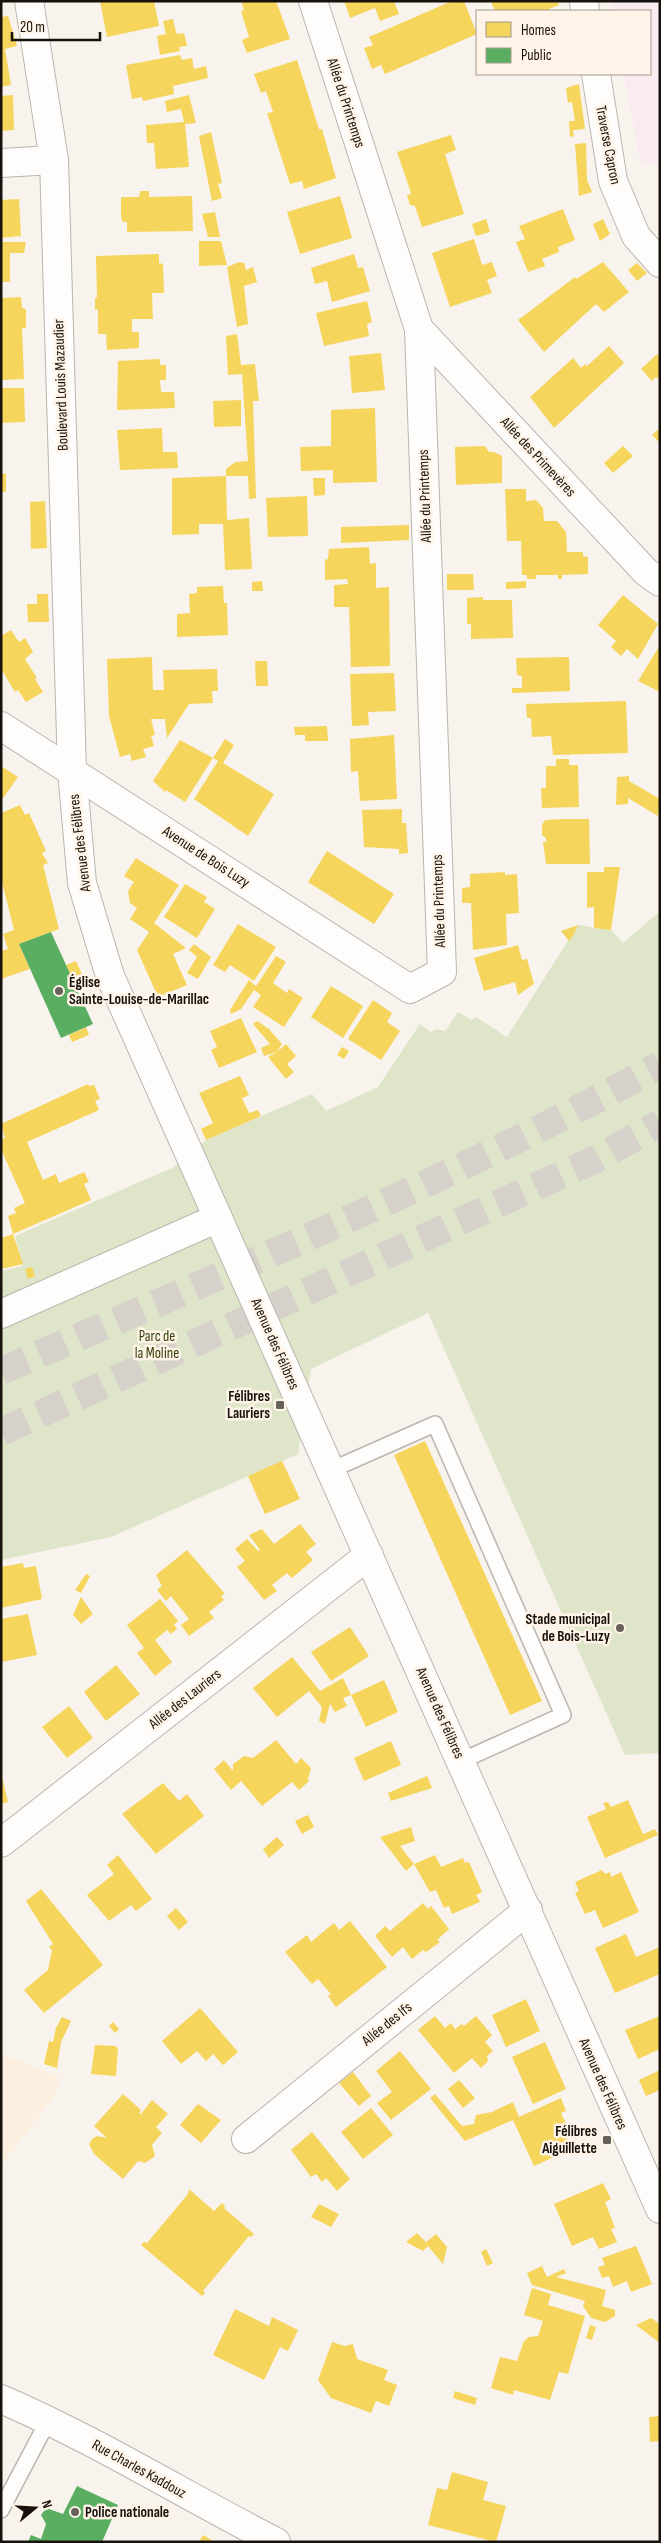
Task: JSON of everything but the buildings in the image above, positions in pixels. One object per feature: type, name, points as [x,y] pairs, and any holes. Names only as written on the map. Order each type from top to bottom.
[{"type":"street","name":"Boulevard Louis Mazaudier","points":[[29,1],[54,160],[72,771]]},
{"type":"street","name":"Allée du Printemps","points":[[313,1],[419,329],[442,972],[410,989]]},
{"type":"street","name":"Traverse Capron","points":[[596,75],[613,181],[636,236],[660,263]]},
{"type":"street","points":[[1,163],[54,160]]},
{"type":"street","name":"Allée des Primevères","points":[[419,329],[646,572],[660,582]]},
{"type":"street","name":"Avenue de Bois Luzy","points":[[1,726],[410,989]]},
{"type":"street","name":"Avenue des Félibres","points":[[72,771],[82,883],[110,976],[660,2209]]},
{"type":"street","points":[[1,1314],[218,1218]]},
{"type":"street","name":"Allée des Lauriers","points":[[1,1843],[369,1555]]},
{"type":"street","name":"Allée des Ifs","points":[[246,2139],[528,1910]]},
{"type":"street","name":"Rue Charles Kaddouz","points":[[1,2399],[49,2420],[205,2506],[276,2542]]},
{"type":"lane","points":[[331,1470],[435,1424],[563,1715],[461,1761]]},
{"type":"lane","points":[[1,2510],[49,2420]]},
{"type":"shaded area","points":[[611,1],[660,1],[660,164],[640,161],[624,75],[651,75],[651,10],[613,10]]},
{"type":"shaded area","points":[[1,2054],[58,2076],[57,2093],[1,2165]]},
{"type":"green space","name":"Parc de la Moline","points":[[660,911],[660,1753],[625,1755],[428,1313],[311,1369],[298,1454],[111,1537],[1,1560],[1,1271],[23,1266],[15,1236],[172,1168],[206,1140],[312,1094],[326,1111],[378,1087],[420,1024],[431,1032],[437,1029],[445,1031],[458,1012],[472,1020],[476,1017],[507,1037],[578,925],[611,930],[623,943]]},
{"type":"tunnel","points":[[1,1371],[417,1188],[499,1149],[660,1065]]},
{"type":"tunnel","points":[[1,1432],[596,1159],[660,1123]]},
{"type":"place","name":"Église Sainte-Louise-de-Marillac","points":[[59,991]]},
{"type":"place","name":"Félibres Lauriers","points":[[280,1405]]},
{"type":"place","name":"Stade municipal de Bois-Luzy","points":[[620,1628]]},
{"type":"place","name":"Félibres Aiguillette","points":[[607,2140]]},
{"type":"place","name":"Police nationale","points":[[75,2512]]}]
